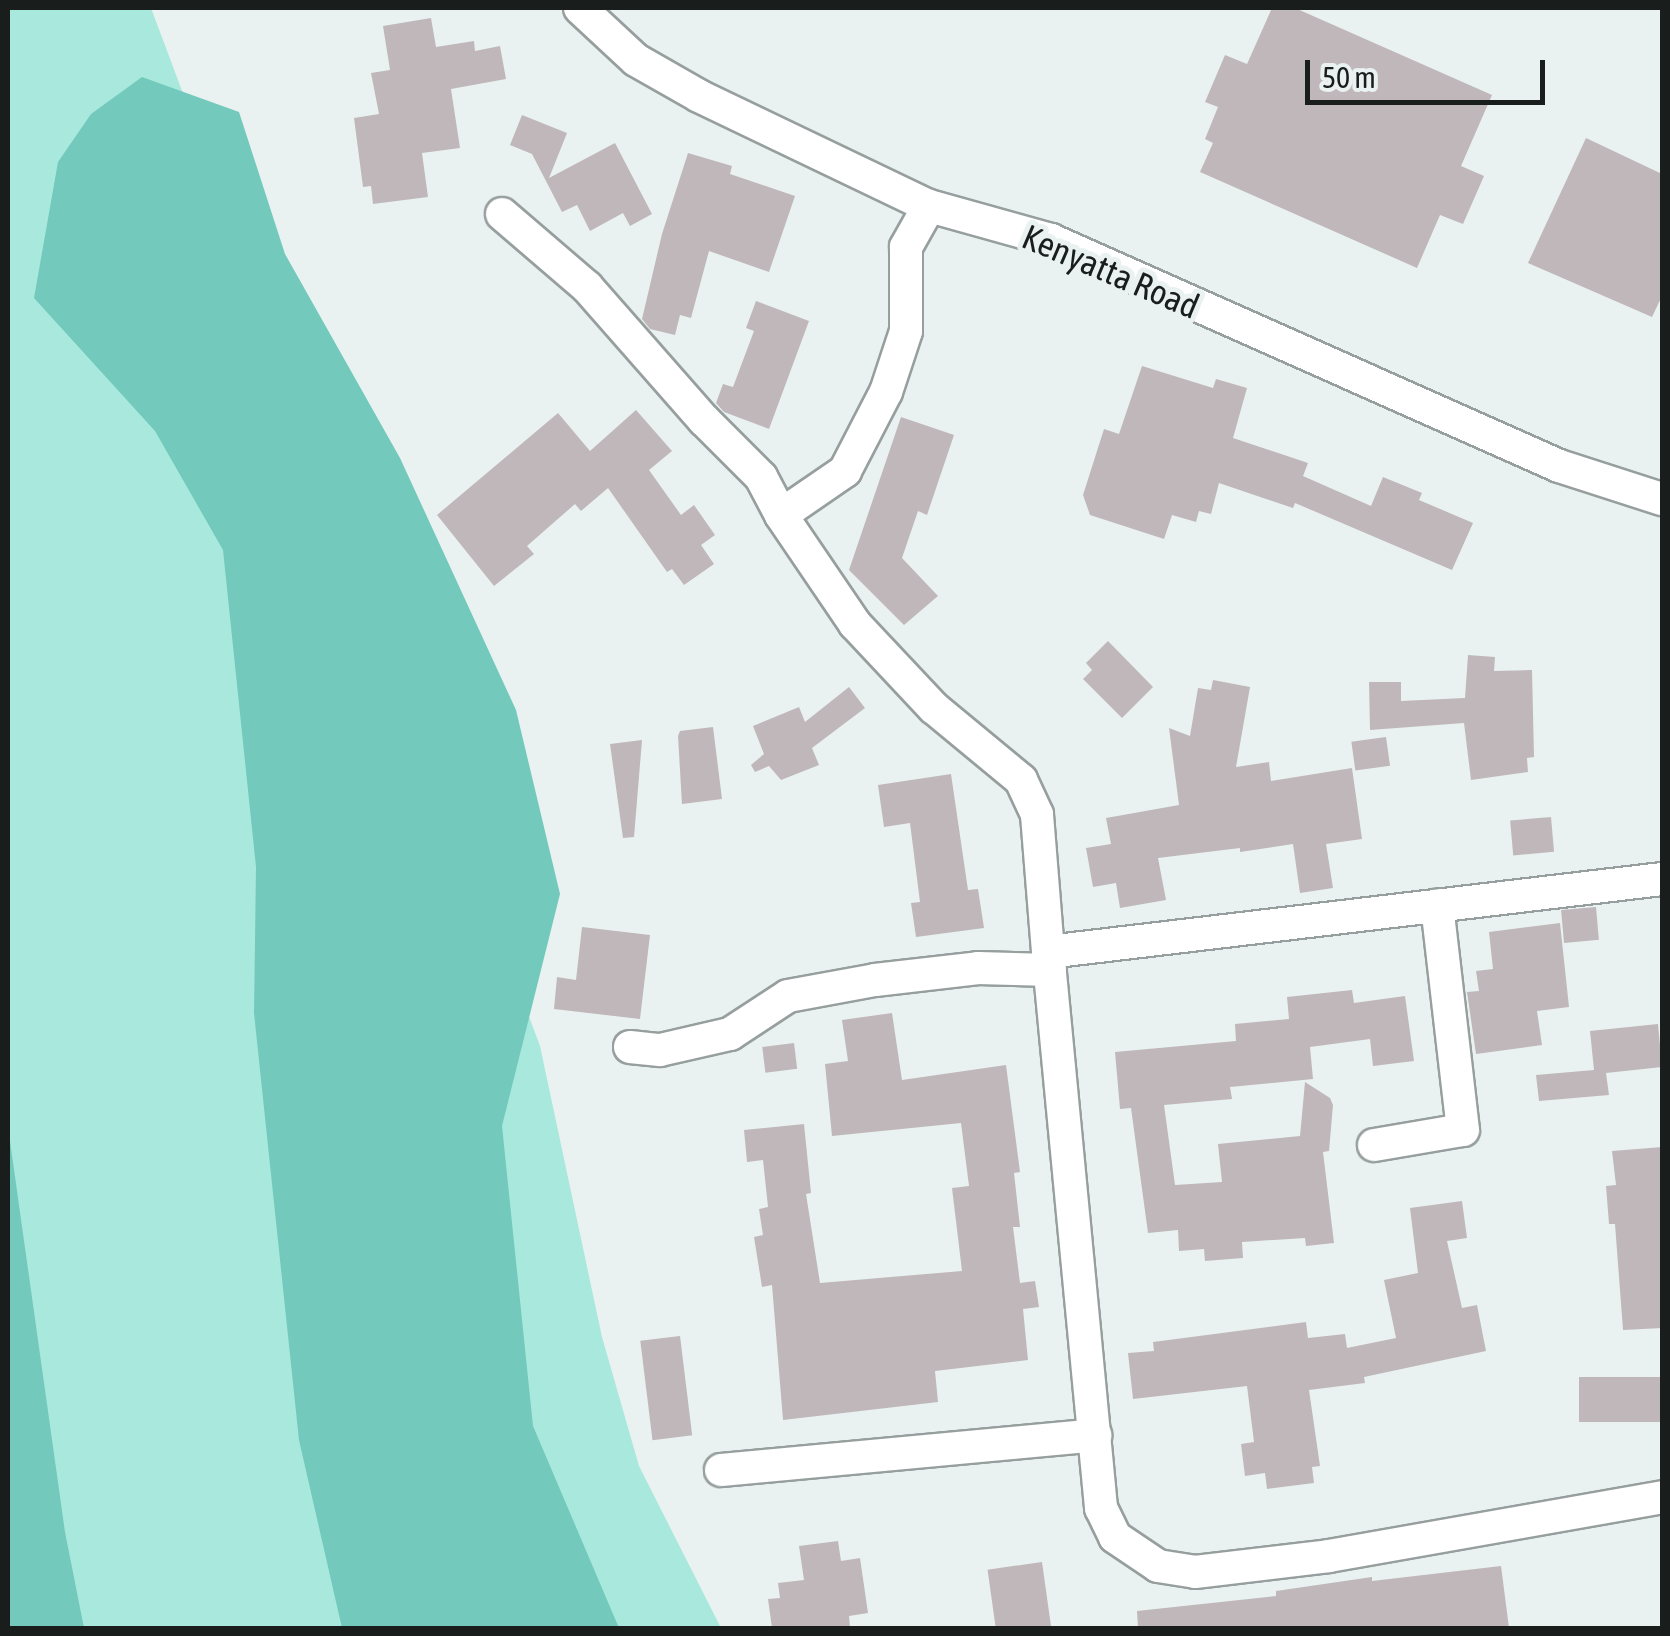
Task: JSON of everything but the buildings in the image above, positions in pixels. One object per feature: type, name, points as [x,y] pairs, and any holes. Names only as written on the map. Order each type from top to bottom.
[{"type":"street","name":"Kenyatta Road","points":[[580,8],[636,60],[714,103],[928,206],[1051,240],[1558,466],[1662,499]]},
{"type":"street","points":[[782,516],[845,471],[886,392],[906,331],[906,247],[928,206]]},
{"type":"street","points":[[502,214],[587,287],[762,478],[782,516],[855,624],[934,708],[1021,780],[1036,814],[1102,1508],[1115,1537],[1158,1566],[1195,1572],[1329,1556],[1662,1497]]},
{"type":"street","points":[[630,1047],[660,1050],[730,1034],[788,996],[875,980],[1049,961],[1437,904],[1662,879]]},
{"type":"street","points":[[1374,1144],[1462,1130],[1437,904]]},
{"type":"street","points":[[721,1470],[1095,1435]]},
{"type":"green space","points":[[8,8],[151,8],[540,1046],[602,1337],[639,1466],[721,1628],[8,1628]]},
{"type":"green space","points":[[142,77],[239,112],[285,254],[400,458],[516,710],[560,894],[502,1126],[533,1426],[619,1628],[342,1628],[299,1440],[254,1013],[256,867],[223,550],[155,431],[34,298],[58,162],[91,114]]},
{"type":"green space","points":[[8,1127],[65,1532],[84,1628],[8,1628]]}]
